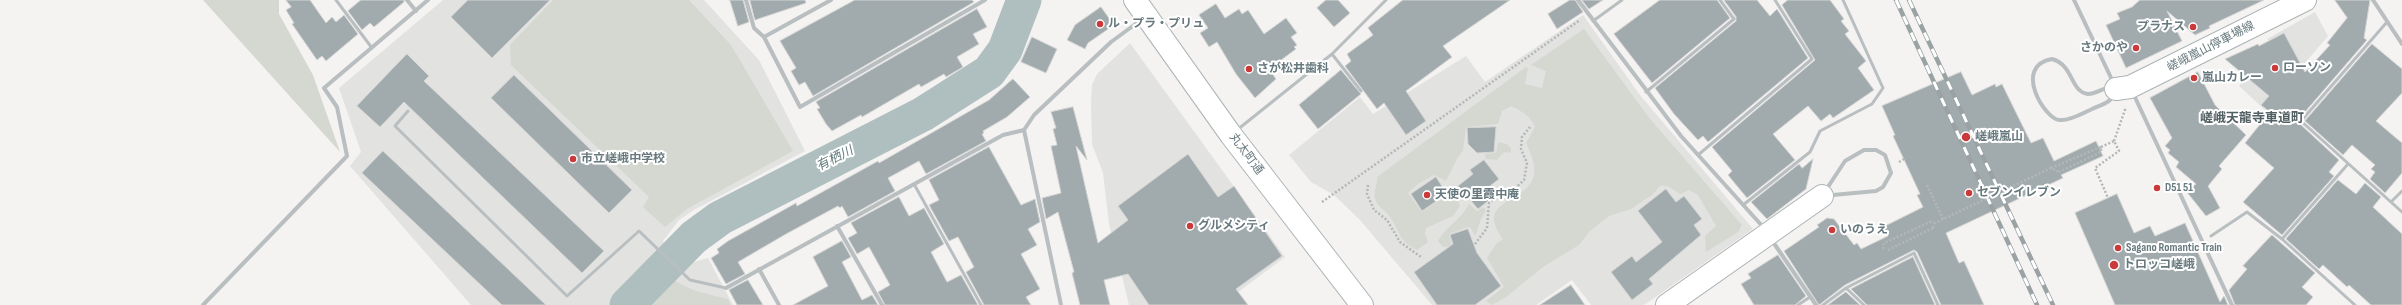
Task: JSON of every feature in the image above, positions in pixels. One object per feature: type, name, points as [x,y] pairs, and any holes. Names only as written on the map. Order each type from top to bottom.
[{"type":"main road","name":"嵯峨嵐山停車場線","points":[[2125,94],[2305,0]]},
{"type":"main road","name":"丸太町通","points":[[1141,8],[1231,134],[1362,305]]},
{"type":"main road","points":[[1667,305],[1822,196]]},
{"type":"street","points":[[407,0],[416,11]]},
{"type":"street","points":[[203,305],[347,156],[337,107],[324,88],[428,0]]},
{"type":"street","points":[[746,0],[754,28],[764,37],[800,107],[986,0]]},
{"type":"street","points":[[764,37],[831,0]]},
{"type":"street","points":[[1578,0],[1646,92],[1698,155],[1768,235],[1816,305]]},
{"type":"street","points":[[2373,0],[2402,44]]},
{"type":"street","points":[[2073,1],[2125,94],[2232,305]]},
{"type":"street","points":[[726,288],[1003,135],[1024,130],[1034,115],[1111,42],[1141,8]]},
{"type":"street","points":[[2052,59],[2066,66],[2080,91],[2087,94],[2095,93],[2106,88],[2125,94],[2113,98],[2108,102],[2059,120],[2045,112],[2031,80],[2032,72],[2036,65],[2052,59]]},
{"type":"street","points":[[1024,130],[1061,305]]},
{"type":"street","points":[[1864,150],[1876,150],[1885,155],[1891,173],[1883,187],[1876,191],[1822,196],[1845,161],[1864,150]]},
{"type":"street","points":[[837,226],[882,305]]},
{"type":"street","points":[[759,269],[779,305]]},
{"type":"lane","points":[[336,0],[372,48]]},
{"type":"lane","points":[[1231,134],[1332,54],[1386,0]]},
{"type":"lane","points":[[1593,20],[1622,0]]},
{"type":"lane","points":[[1646,92],[1734,19],[1720,0]]},
{"type":"lane","points":[[1698,155],[1812,59],[1775,0]]},
{"type":"lane","points":[[1743,205],[1810,152],[1820,131],[1872,104],[1883,88],[1843,0]]},
{"type":"lane","points":[[2388,22],[2301,121],[2402,212]]},
{"type":"lane","points":[[1332,54],[1361,91]]},
{"type":"lane","points":[[408,111],[395,126],[567,296],[639,231],[658,247],[679,271],[690,280],[726,288]]},
{"type":"lane","points":[[2282,239],[2348,164]]},
{"type":"lane","points":[[914,184],[981,305]]},
{"type":"lane","points":[[2391,202],[2402,191]]},
{"type":"lane","points":[[2211,236],[2247,212],[2282,239],[2355,305]]},
{"type":"lane","points":[[1823,305],[1846,288],[1914,253],[1938,305]]},
{"type":"lane","points":[[1846,288],[1864,305]]},
{"type":"lane","points":[[1798,305],[1810,297]]},
{"type":"path","points":[[1322,202],[1588,14]]},
{"type":"path","points":[[2108,198],[2095,168],[2119,151],[2114,141],[2125,94]]},
{"type":"path","points":[[1475,244],[1487,228],[1489,203],[1500,194],[1510,193],[1524,180],[1527,164],[1521,149],[1521,142],[1522,137],[1530,127]]},
{"type":"path","points":[[1883,249],[1884,243],[1930,222],[1935,223],[2051,168],[2114,141]]},
{"type":"path","points":[[2051,168],[2059,172],[2101,152],[2101,147]]},
{"type":"path","points":[[1368,185],[1367,194],[1374,210],[1387,220],[1400,242],[1421,257]]},
{"type":"path","points":[[1927,185],[1943,219]]},
{"type":"path","points":[[1888,250],[1933,228],[1935,223]]},
{"type":"shaded area","points":[[203,0],[279,0],[279,14],[313,75],[340,152]]},
{"type":"shaded area","name":"市立嵯峨中学校","points":[[443,0],[704,0],[759,60],[805,151],[694,210],[679,220],[663,241],[684,265],[708,258],[733,305],[471,305],[350,166],[361,152],[339,88]]},
{"type":"shaded area","points":[[553,0],[689,0],[731,45],[793,151],[687,209],[665,227],[643,207],[649,197],[511,65],[510,45]]},
{"type":"shaded area","points":[[2315,12],[2328,36],[2265,110],[2239,86],[2269,41],[2267,39]]},
{"type":"shaded area","points":[[1583,15],[1640,95],[1753,229],[1644,305],[1591,305],[1572,280],[1536,305],[1432,305],[1360,220],[1334,195],[1311,182],[1289,155],[1360,97],[1373,114],[1466,56],[1485,82]]},
{"type":"shaded area","points":[[1584,29],[1650,119],[1742,225],[1738,232],[1706,252],[1705,236],[1716,226],[1698,195],[1689,190],[1680,194],[1669,187],[1661,185],[1652,195],[1631,209],[1609,216],[1590,231],[1579,245],[1543,267],[1506,297],[1492,305],[1486,301],[1504,287],[1487,258],[1496,244],[1503,239],[1496,226],[1494,217],[1497,210],[1503,204],[1519,194],[1533,179],[1534,165],[1526,143],[1535,127],[1531,120],[1522,112],[1511,106],[1502,111],[1498,124],[1466,127],[1463,151],[1458,157],[1446,181],[1434,175],[1418,184],[1408,193],[1422,212],[1449,193],[1456,194],[1460,206],[1453,216],[1426,228],[1425,234],[1428,242],[1417,250],[1406,243],[1388,214],[1377,204],[1375,190],[1377,177],[1526,67],[1528,68],[1525,84],[1542,88],[1546,71],[1531,65]]},
{"type":"shaded area","points":[[1130,43],[1285,257],[1221,305],[1129,305],[1109,224],[1103,173],[1092,144],[1091,103],[1092,85],[1097,74]]},
{"type":"shaded area","points":[[1498,142],[1507,144],[1511,148],[1511,153],[1504,152],[1497,160],[1486,159],[1485,154],[1496,153]]},
{"type":"shaded area","points":[[1469,204],[1477,211],[1484,207],[1486,211],[1481,219],[1475,236],[1470,227],[1467,227],[1449,234],[1452,246],[1443,247],[1438,241],[1441,236],[1466,210]]},
{"type":"shaded area","points":[[672,278],[691,289],[728,299],[731,305],[651,305]]},
{"type":"building","points":[[286,0],[310,0],[326,23],[332,17],[336,22],[344,15],[358,34],[326,61],[322,56],[317,60],[292,24],[294,23],[286,10],[291,7]]},
{"type":"building","points":[[361,0],[404,0],[404,2],[374,27],[370,23],[362,30],[348,11]]},
{"type":"building","points":[[468,0],[550,0],[492,58],[451,17]]},
{"type":"building","points":[[730,0],[743,0],[749,22],[738,26]]},
{"type":"building","points":[[750,0],[805,0],[806,3],[755,20]]},
{"type":"building","points":[[855,0],[972,0],[974,2],[813,96],[805,82],[799,85],[791,71],[796,68],[780,41]]},
{"type":"building","points":[[1326,0],[1338,0],[1350,13],[1334,27],[1317,8]]},
{"type":"building","points":[[1403,0],[1510,0],[1443,46],[1452,57],[1406,91],[1426,121],[1406,135],[1384,103],[1377,109],[1345,66],[1351,61],[1347,54],[1373,35],[1368,28]]},
{"type":"building","points":[[1570,0],[1575,0],[1583,12],[1557,29],[1548,14]]},
{"type":"building","points":[[1582,0],[1603,0],[1589,9]]},
{"type":"building","points":[[1660,0],[1717,0],[1730,18],[1652,83],[1614,34]]},
{"type":"building","points":[[1724,0],[1757,0],[1770,16],[1777,9],[1808,58],[1708,142],[1703,136],[1698,140],[1674,114],[1655,88],[1736,21],[1736,17]]},
{"type":"building","points":[[1788,0],[1830,0],[1844,19],[1841,21],[1849,31],[1845,34],[1866,61],[1858,68],[1874,90],[1833,118],[1830,114],[1821,121],[1808,106],[1773,134],[1795,160],[1747,198],[1728,175],[1732,171],[1712,147],[1815,60],[1782,5]]},
{"type":"building","points":[[2140,0],[2264,0],[2209,26],[2210,28],[2195,35],[2167,11],[2182,41],[2126,68],[2106,25],[2120,19],[2117,13],[2132,7]]},
{"type":"building","points":[[2335,0],[2370,0],[2364,38],[2367,40],[2298,120],[2299,123],[2339,160],[2329,172],[2334,176],[2282,235],[2243,202],[2274,168],[2245,143],[2270,112],[2261,105],[2269,96],[2225,59],[2258,44],[2259,46],[2284,33],[2305,72],[2330,45],[2327,43],[2347,18]]},
{"type":"building","points":[[1216,4],[1225,18],[1239,9],[1242,14],[1248,10],[1264,34],[1286,18],[1297,33],[1291,37],[1297,45],[1294,47],[1296,49],[1269,69],[1276,79],[1255,98],[1236,74],[1217,42],[1209,47],[1200,33],[1208,28],[1199,15]]},
{"type":"building","points":[[1101,7],[1114,25],[1088,43],[1085,49],[1067,40],[1075,25]]},
{"type":"building","points":[[977,9],[987,27],[973,34],[979,44],[957,57],[963,67],[946,77],[944,74],[921,87],[919,84],[862,117],[861,115],[832,131],[826,124],[817,109],[820,108],[816,102]]},
{"type":"building","points":[[1032,37],[1057,49],[1046,73],[1021,62]]},
{"type":"building","points":[[2372,44],[2402,69],[2402,93],[2376,121],[2402,143],[2402,173],[2385,193],[2370,179],[2375,172],[2371,169],[2375,165],[2352,145],[2343,155],[2305,121]]},
{"type":"building","points":[[407,54],[429,76],[424,81],[604,251],[582,273],[404,102],[380,127],[357,106]]},
{"type":"building","points":[[1341,70],[1361,94],[1318,129],[1299,105]]},
{"type":"building","points":[[1961,72],[1972,95],[1995,84],[1996,87],[2002,84],[2031,143],[2043,138],[2054,161],[2096,141],[2103,156],[2061,175],[2063,178],[1946,233],[1959,263],[1964,261],[1984,305],[1941,305],[1917,252],[1914,250],[1845,285],[1819,305],[1784,251],[1819,227],[1817,225],[1827,218],[1834,219],[1854,245],[1857,243],[1861,249],[1888,236],[1883,227],[1923,207],[1917,195],[1920,194],[1893,136],[1895,135],[1882,106]]},
{"type":"building","points":[[2198,72],[2215,105],[2246,135],[2219,166],[2222,169],[2208,186],[2220,208],[2206,216],[2186,191],[2196,184],[2176,167],[2179,162],[2168,153],[2170,150],[2165,146],[2172,138],[2150,98]]},
{"type":"building","points":[[514,75],[632,190],[609,213],[491,98]]},
{"type":"building","points":[[1013,79],[1030,97],[1007,117],[983,131],[984,133],[982,134],[986,141],[926,174],[919,161],[888,178],[895,191],[848,217],[842,206],[840,208],[838,206],[786,234],[738,262],[745,274],[726,284],[711,258],[719,253],[717,249],[728,241],[796,203],[797,206],[878,161],[879,163],[989,100]]},
{"type":"building","name":"グルメシティ","points":[[1073,107],[1087,160],[1076,146],[1098,243],[1128,220],[1118,206],[1188,154],[1218,197],[1234,186],[1282,256],[1236,289],[1248,305],[1149,305],[1128,274],[1104,280],[1110,305],[1080,305],[1072,273],[1074,272],[1058,212],[1046,219],[1042,198],[1061,193],[1051,146],[1057,145],[1053,129],[1056,128],[1051,112]]},
{"type":"building","points":[[1496,127],[1494,152],[1477,153],[1468,144],[1467,128]]},
{"type":"building","points":[[989,147],[1021,205],[1035,199],[1040,222],[1028,229],[1037,245],[1021,254],[1040,289],[1026,297],[1031,305],[984,305],[966,272],[974,267],[958,237],[949,241],[929,205],[939,200],[929,180]]},
{"type":"building","points":[[383,151],[546,305],[502,305],[362,173]]},
{"type":"building","points":[[1813,159],[1806,189],[1767,219],[1751,202],[1799,164],[1802,168]]},
{"type":"building","points":[[1484,160],[1499,179],[1490,186],[1497,194],[1478,209],[1458,186],[1473,174],[1470,170]]},
{"type":"building","points":[[1436,177],[1447,194],[1422,211],[1411,194]]},
{"type":"building","points":[[2338,180],[2356,194],[2365,183],[2381,197],[2373,207],[2402,234],[2402,305],[2371,305],[2349,285],[2347,287],[2323,265],[2319,269],[2286,239]]},
{"type":"building","points":[[1666,189],[1676,202],[1684,196],[1702,219],[1694,225],[1701,235],[1649,279],[1653,284],[1632,300],[1611,272],[1632,256],[1636,262],[1662,242],[1638,211]]},
{"type":"building","points":[[2117,194],[2134,233],[2150,226],[2155,236],[2185,223],[2220,302],[2224,296],[2228,305],[2115,305],[2075,213]]},
{"type":"building","points":[[899,197],[909,216],[924,208],[944,244],[931,252],[947,282],[961,275],[978,305],[885,305],[878,292],[890,285],[869,247],[857,254],[848,238],[857,233],[851,223]]},
{"type":"building","points":[[1468,229],[1477,253],[1501,286],[1475,305],[1437,305],[1414,272],[1453,244],[1450,235]]},
{"type":"building","points":[[2272,235],[2315,273],[2302,287],[2313,297],[2306,305],[2235,305],[2229,290],[2247,269],[2243,266]]},
{"type":"building","points":[[842,241],[851,257],[842,262],[862,300],[872,295],[878,305],[793,305],[828,286],[813,257]]},
{"type":"building","points":[[1778,255],[1806,296],[1795,305],[1754,305],[1741,284],[1751,278],[1748,274]]},
{"type":"building","points":[[1913,257],[1935,305],[1867,305],[1851,289]]},
{"type":"building","points":[[748,280],[763,305],[737,305],[729,290]]},
{"type":"building","points":[[1571,285],[1585,305],[1540,305]]},
{"type":"building","points":[[1846,292],[1860,305],[1828,305]]},
{"type":"waterway","name":"有栖川","points":[[627,305],[694,237],[720,218],[923,114],[989,72],[1005,50],[1024,0]]},
{"type":"railway","points":[[1896,0],[2037,305]]},
{"type":"railway","points":[[1909,0],[2053,305]]},
{"type":"place","name":"ル・プラ・プリュ","points":[[1100,24]]},
{"type":"place","name":"プラナス","points":[[2193,27]]},
{"type":"place","name":"さかのや","points":[[2136,48]]},
{"type":"place","name":"ローソン","points":[[2275,68]]},
{"type":"place","name":"さが松井歯科","points":[[1249,69]]},
{"type":"place","name":"嵐山カレー","points":[[2194,78]]},
{"type":"place","name":"嵯峨嵐山","points":[[1966,137]]},
{"type":"place","name":"市立嵯峨中学校","points":[[573,159]]},
{"type":"place","name":"D51 51","points":[[2157,188]]},
{"type":"place","name":"セブンイレブン","points":[[1969,193]]},
{"type":"place","name":"天使の里霞中庵","points":[[1427,195]]},
{"type":"place","name":"グルメシティ","points":[[1190,226]]},
{"type":"place","name":"いのうえ","points":[[1832,230]]},
{"type":"place","name":"Sagano Romantic Train","points":[[2118,248]]},
{"type":"place","name":"トロッコ嵯峨","points":[[2114,265]]},
{"type":"district","name":"嵯峨天龍寺車道町","points":[[2252,119]]}]
